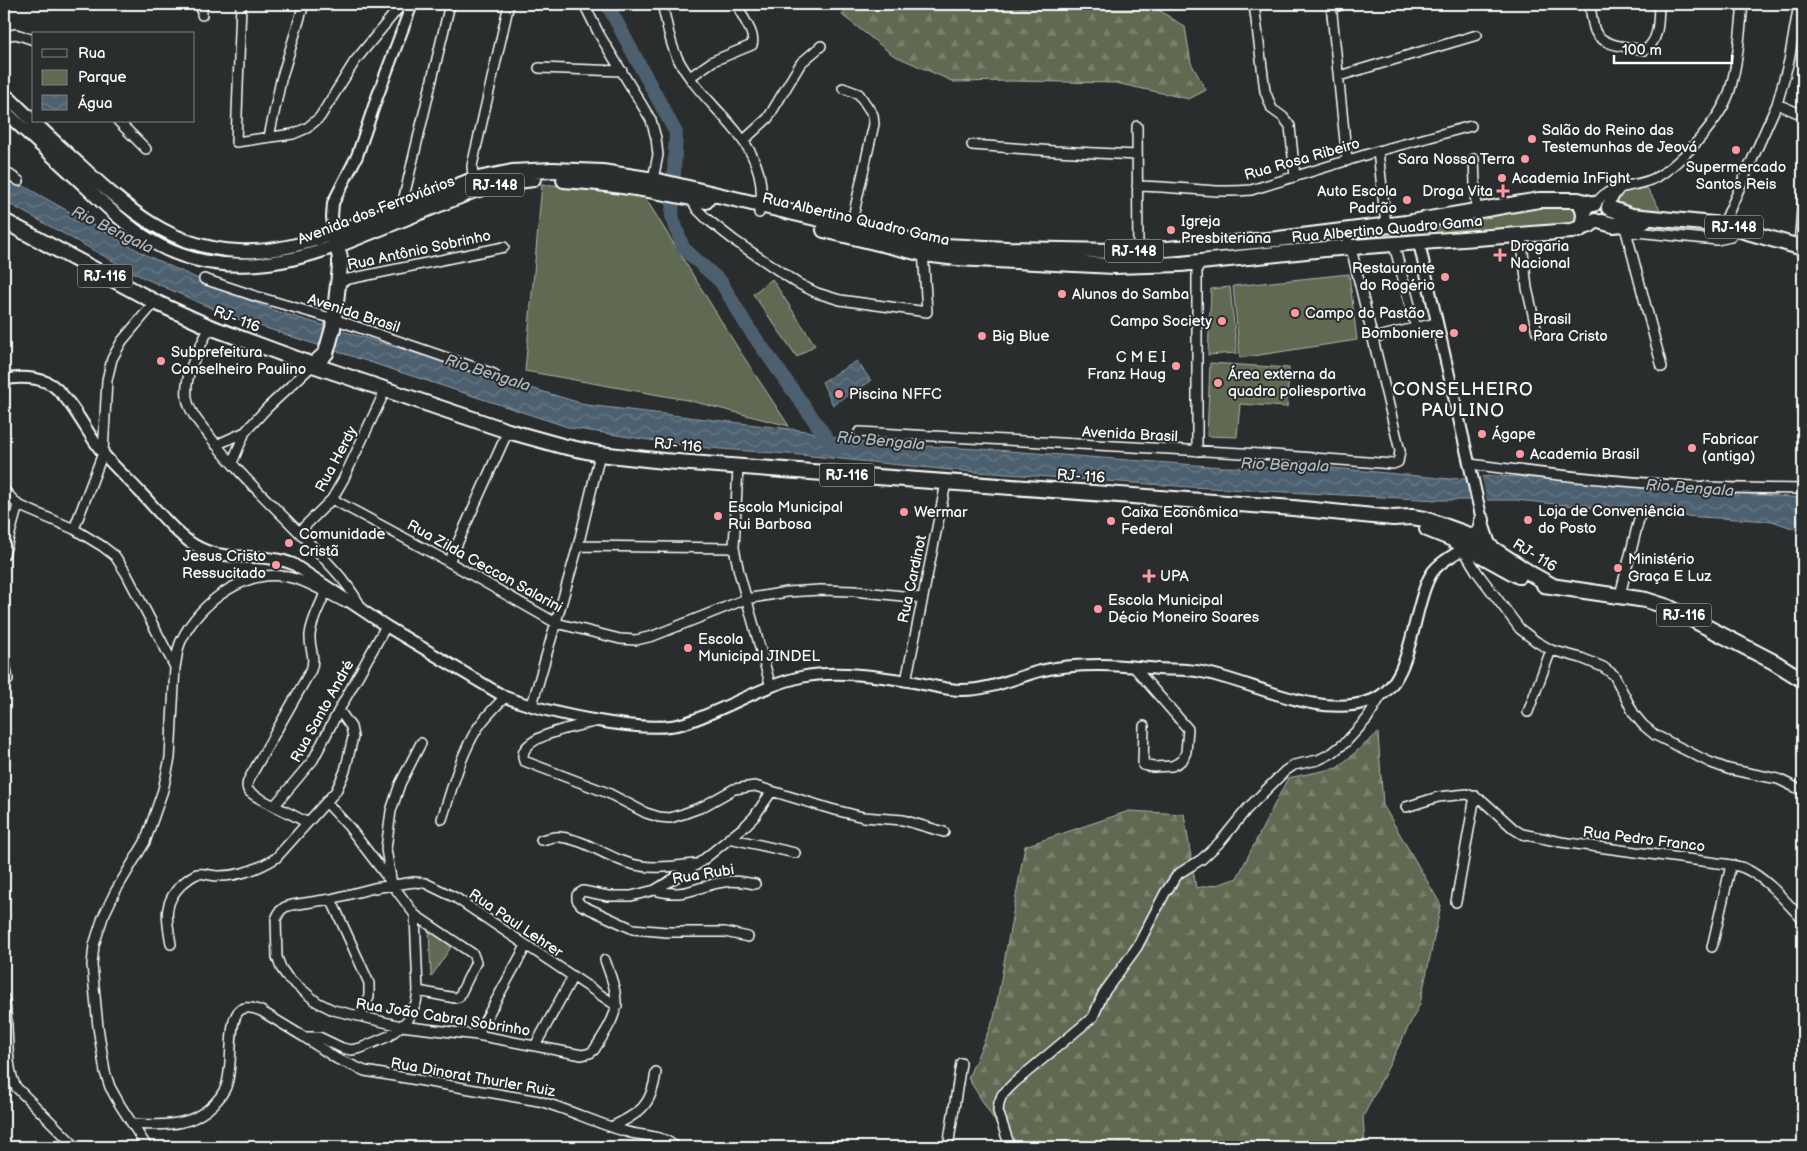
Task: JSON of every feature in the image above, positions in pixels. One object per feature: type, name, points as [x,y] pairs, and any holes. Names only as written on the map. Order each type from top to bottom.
[{"type":"main road","name":"RJ-148","points":[[5,99],[118,201],[165,232],[213,248],[237,251],[271,250],[336,240]]},
{"type":"main road","name":"Avenida dos Ferroviários","points":[[4,111],[134,230],[152,242],[175,253],[216,264],[257,266],[297,258],[402,212]]},
{"type":"main road","name":"RJ-148","points":[[402,212],[512,172],[553,170],[602,172],[657,186]]},
{"type":"main road","name":"Rua Albertino Quadro Gama","points":[[657,186],[923,249],[998,261],[1114,259],[1157,265],[1579,230],[1599,221]]},
{"type":"main road","name":"Rua Albertino Quadro Gama","points":[[1114,259],[1138,250],[1204,246],[1386,225],[1539,200],[1578,200],[1601,205],[1632,216],[1661,220]]},
{"type":"main road","points":[[1578,200],[1585,215],[1579,230]]},
{"type":"main road","points":[[1601,205],[1590,213],[1599,221],[1613,225],[1625,228],[1661,220]]},
{"type":"main road","name":"Rua Albertino Quadro Gama","points":[[760,209],[851,226],[923,249]]},
{"type":"main road","name":"RJ-148","points":[[1661,220],[1723,224],[1801,247]]},
{"type":"main road","name":"RJ- 116","points":[[4,221],[155,302],[210,327],[385,391],[508,432],[562,446],[600,454],[664,461],[1292,508],[1394,518],[1434,531],[1457,541],[1536,584],[1554,586]]},
{"type":"main road","points":[[313,365],[326,353],[333,324],[340,258],[336,240]]},
{"type":"main road","points":[[1457,541],[1475,537],[1482,529],[1481,516]]},
{"type":"main road","points":[[1457,541],[1466,528],[1481,516]]},
{"type":"main road","name":"RJ- 116","points":[[1475,537],[1533,575],[1554,586]]},
{"type":"main road","points":[[1491,547],[1497,560],[1506,568]]},
{"type":"main road","name":"RJ-116","points":[[1554,586],[1620,595],[1668,607],[1774,662],[1803,680]]},
{"type":"street","points":[[202,4],[202,15]]},
{"type":"street","points":[[241,4],[236,142],[293,134],[307,128],[320,117],[355,61],[402,4]]},
{"type":"street","points":[[270,137],[281,80],[304,4]]},
{"type":"street","points":[[336,240],[332,217],[333,203],[357,156],[412,4]]},
{"type":"street","points":[[402,212],[450,4]]},
{"type":"street","points":[[474,185],[472,166],[509,4]]},
{"type":"street","points":[[584,4],[599,34],[651,120],[658,155],[657,186]]},
{"type":"street","points":[[662,4],[678,60],[743,141],[757,164],[761,178],[760,209]]},
{"type":"street","points":[[690,77],[713,61],[752,45],[753,38],[741,14],[740,7],[742,4]]},
{"type":"street","points":[[1254,4],[1265,91],[1272,109],[1283,117],[1290,126],[1296,177]]},
{"type":"street","points":[[1343,4],[1332,6],[1347,161]]},
{"type":"street","points":[[1590,4],[1595,31],[1600,38],[1608,42],[1646,50],[1652,46],[1655,40],[1659,4]]},
{"type":"street","points":[[1601,205],[1620,188],[1648,182],[1672,166],[1700,138],[1718,114],[1729,92],[1736,63],[1743,4]]},
{"type":"street","points":[[1723,224],[1777,104],[1789,61],[1799,4]]},
{"type":"street","points":[[4,36],[16,34],[32,39]]},
{"type":"street","points":[[1339,76],[1477,35]]},
{"type":"street","points":[[743,141],[768,118],[801,64],[821,46]]},
{"type":"street","points":[[540,68],[622,71]]},
{"type":"street","points":[[843,88],[859,94],[873,115],[874,124],[851,226]]},
{"type":"street","points":[[1777,104],[1803,115]]},
{"type":"street","points":[[119,122],[146,149]]},
{"type":"street","points":[[1137,126],[1138,250]]},
{"type":"street","name":"Rua Rosa Ribeiro","points":[[1137,186],[1164,186],[1230,192],[1251,190],[1470,126]]},
{"type":"street","points":[[972,145],[1137,155]]},
{"type":"street","points":[[1378,152],[1386,225]]},
{"type":"street","points":[[1474,159],[1476,210]]},
{"type":"street","points":[[4,171],[19,181]]},
{"type":"street","points":[[683,191],[707,219],[735,240],[797,283],[817,293],[840,300],[927,312],[923,249]]},
{"type":"street","points":[[1801,247],[1803,197]]},
{"type":"street","points":[[1662,367],[1625,228],[1727,240],[1738,228]]},
{"type":"street","points":[[1343,230],[1351,248],[1373,338],[1436,323]]},
{"type":"street","points":[[1521,234],[1527,288],[1537,332]]},
{"type":"street","points":[[1418,243],[1481,516],[1491,547]]},
{"type":"street","points":[[1394,245],[1416,328]]},
{"type":"street","name":"Rua Antônio Sobrinho","points":[[339,281],[504,247]]},
{"type":"street","points":[[1197,262],[1197,451]]},
{"type":"street","name":"Avenida Brasil","points":[[204,279],[333,324],[494,374]]},
{"type":"street","points":[[74,529],[102,453],[107,380],[112,359],[122,341],[155,302]]},
{"type":"street","points":[[210,327],[193,359],[187,382],[187,400],[193,414],[216,445],[252,486],[348,584],[363,611]]},
{"type":"street","name":"Avenida Brasil","points":[[860,432],[1393,464],[1398,462],[1400,450],[1373,338]]},
{"type":"street","points":[[232,464],[245,432],[267,408],[313,365]]},
{"type":"street","points":[[4,380],[10,378],[32,378],[51,385],[68,403],[102,453],[180,534],[200,548],[226,555],[281,559],[293,564],[386,626],[505,697],[532,705],[638,726],[671,726],[692,720],[771,687],[801,677],[828,674],[852,675],[960,690],[982,689],[1040,671],[1068,666],[1134,667],[1199,671],[1227,677],[1286,696],[1321,704],[1350,705],[1381,696]]},
{"type":"street","name":"Rua Herdy","points":[[299,532],[332,499],[385,391]]},
{"type":"street","points":[[216,445],[245,432]]},
{"type":"street","points":[[449,562],[508,432]]},
{"type":"street","points":[[532,705],[578,546],[600,454]]},
{"type":"street","points":[[738,467],[734,548],[746,599],[771,687]]},
{"type":"street","points":[[1471,469],[1696,487],[1803,489]]},
{"type":"street","name":"Rua Cardinot","points":[[906,681],[946,483]]},
{"type":"street","points":[[4,490],[18,505],[74,529],[115,556],[126,573],[175,667]]},
{"type":"street","name":"Rua Zilda Ceccon Salarini","points":[[332,499],[449,562],[556,623],[620,639],[636,640],[653,636],[746,599],[787,592],[820,590],[854,591],[922,598]]},
{"type":"street","points":[[4,555],[18,505]]},
{"type":"street","points":[[1620,595],[1640,515]]},
{"type":"street","points":[[1010,1147],[998,1111],[1002,1095],[1093,1017],[1103,994],[1137,946],[1165,893],[1178,874],[1196,864],[1221,841],[1247,809],[1285,770],[1318,760],[1332,753],[1346,742],[1367,719],[1381,696],[1395,681],[1404,662],[1420,603],[1430,576],[1447,557],[1457,541],[1477,572],[1520,629],[1537,642],[1552,650],[1581,658],[1603,667],[1614,675],[1634,714],[1643,725],[1656,735],[1728,769],[1778,779],[1803,791]]},
{"type":"street","points":[[578,546],[734,548]]},
{"type":"street","points":[[147,1147],[113,1093],[105,1072],[98,1027],[92,965],[94,946],[103,917],[115,892],[145,842],[164,790],[170,758],[175,667],[181,642],[198,613],[225,591],[252,579],[275,575],[296,579],[363,611]]},
{"type":"street","points":[[307,823],[252,794],[248,790],[248,782],[311,670],[314,656],[310,636],[325,593]]},
{"type":"street","name":"Rua Santo André","points":[[275,806],[309,767],[386,626]]},
{"type":"street","points":[[1528,712],[1552,650]]},
{"type":"street","points":[[4,656],[8,680]]},
{"type":"street","points":[[1134,667],[1188,729],[1187,747],[1183,759],[1172,766],[1143,765],[1144,726]]},
{"type":"street","points":[[442,818],[465,753],[477,729],[505,697]]},
{"type":"street","points":[[171,944],[167,906],[174,894],[188,879],[199,874],[218,877],[233,875],[268,863],[276,858],[336,791],[345,771],[352,743],[351,727],[339,710]]},
{"type":"street","points":[[602,720],[547,734],[532,741],[522,754],[524,761],[608,793],[646,813],[659,817],[670,818],[702,807],[734,789],[755,786],[863,817],[904,820],[944,832]]},
{"type":"street","points":[[393,885],[386,849],[391,811],[400,784],[421,742]]},
{"type":"street","points":[[748,938],[725,932],[667,932],[632,928],[584,906],[576,898],[581,891],[608,896],[631,896],[655,890],[698,864],[745,826],[754,817],[772,790]]},
{"type":"street","points":[[1406,807],[1438,797],[1456,794],[1475,796],[1456,902]]},
{"type":"street","name":"Rua Pedro Franco","points":[[1475,796],[1514,830],[1522,834],[1561,842],[1743,868],[1756,874],[1770,886],[1803,920]]},
{"type":"street","points":[[327,803],[349,827],[415,915],[474,954],[476,962],[459,997],[418,992]]},
{"type":"street","points":[[541,840],[558,836],[574,840],[614,859],[640,866],[657,868],[698,864]]},
{"type":"street","points":[[729,838],[795,853]]},
{"type":"street","points":[[1712,947],[1730,865]]},
{"type":"street","name":"Rua Rubi","points":[[655,890],[674,894],[723,882],[742,881],[755,884]]},
{"type":"street","name":"Rua Paul Lehrer","points":[[393,885],[425,882],[456,898],[572,978],[617,1006]]},
{"type":"street","name":"Rua João Cabral Sobrinho","points":[[393,885],[331,899],[292,905],[280,911],[276,919],[278,957],[281,968],[288,978],[317,1002],[346,1014],[401,1026],[477,1035],[582,1055],[586,1055],[594,1050],[614,1018],[617,1006]]},
{"type":"street","points":[[331,899],[369,983],[369,997],[361,1016]]},
{"type":"street","name":"Rua Dinorat Thurler Ruiz","points":[[304,1037],[319,1038],[342,1048],[360,1048],[380,1042],[412,1015],[418,992],[415,915]]},
{"type":"street","points":[[477,1035],[526,946]]},
{"type":"street","points":[[605,960],[613,981],[617,1006]]},
{"type":"street","points":[[535,1046],[572,978]]},
{"type":"street","points":[[4,998],[8,1014],[11,1078],[16,1087],[76,1147]]},
{"type":"street","name":"Rua Dinorat Thurler Ruiz","points":[[134,1124],[161,1125],[181,1122],[200,1116],[213,1104],[225,1090],[230,1069],[235,1017],[240,1010],[248,1008],[261,1011],[337,1059],[365,1071],[539,1101],[566,1109],[624,1132],[661,1138],[673,1145]]},
{"type":"street","points":[[948,1147],[961,1063]]},
{"type":"street","points":[[611,1127],[636,1114],[643,1108],[652,1091],[656,1072]]},
{"type":"green space","points":[[849,4],[1150,4],[1185,27],[1191,63],[1206,90],[1189,99],[1116,83],[954,82],[893,55],[842,15]]},
{"type":"green space","points":[[542,184],[643,194],[741,353],[789,426],[687,400],[525,371]]},
{"type":"green space","points":[[1647,188],[1661,211],[1631,209],[1617,202],[1624,191]]},
{"type":"green space","points":[[1579,202],[1581,225],[1121,265],[1122,253]]},
{"type":"green space","name":"Campo do Pastão","points":[[1349,274],[1357,340],[1240,358],[1233,286]]},
{"type":"green space","points":[[772,279],[815,345],[797,357],[753,294]]},
{"type":"green space","name":"Campo Society","points":[[1230,287],[1237,353],[1208,355],[1211,289]]},
{"type":"green space","points":[[1210,363],[1289,368],[1287,407],[1240,404],[1237,437],[1207,436]]},
{"type":"green space","points":[[1378,733],[1383,805],[1441,905],[1420,1004],[1363,1117],[1365,1147],[1011,1147],[968,1078],[994,1018],[1025,846],[1129,811],[1184,814],[1196,888],[1220,884],[1237,878],[1288,778],[1337,768]]},
{"type":"green space","points":[[429,930],[453,944],[431,977]]},
{"type":"water","points":[[4,175],[148,256],[218,288],[276,311],[587,405],[807,431],[853,442],[996,450],[1222,467],[1333,468],[1450,479],[1493,476],[1520,477],[1803,498],[1803,530],[1772,521],[1664,515],[1516,500],[1438,500],[1191,487],[950,470],[801,455],[695,447],[571,428],[229,316],[142,277],[4,201]]},
{"type":"water","name":"Piscina NFFC","points":[[857,361],[871,381],[833,405],[822,382]]},
{"type":"pier","points":[[1481,474],[1487,501],[1475,502],[1474,475]]},
{"type":"waterway","name":"Rio Bengala","points":[[607,4],[676,133],[672,216],[683,248],[721,282],[747,326],[836,451]]},
{"type":"place","name":"Salão do Reino das Testemunhas de Jeová","points":[[1532,139]]},
{"type":"place","name":"Supermercado Santos Reis","points":[[1736,150]]},
{"type":"place","name":"Sara Nossa Terra","points":[[1525,159]]},
{"type":"place","name":"Academia InFight","points":[[1502,178]]},
{"type":"place","name":"Droga Vita","points":[[1503,191]]},
{"type":"place","name":"Auto Escola Padrão","points":[[1407,200]]},
{"type":"place","name":"Igreja Presbiteriana","points":[[1171,230]]},
{"type":"place","name":"Drogaria Nacional","points":[[1500,255]]},
{"type":"place","name":"Restaurante do Rogério","points":[[1445,277]]},
{"type":"place","name":"Alunos do Samba","points":[[1062,294]]},
{"type":"place","name":"Campo do Pastão","points":[[1295,313]]},
{"type":"place","name":"Campo Society","points":[[1222,321]]},
{"type":"place","name":"Brasil Para Cristo","points":[[1523,328]]},
{"type":"place","name":"Bomboniere","points":[[1454,333]]},
{"type":"place","name":"Big Blue","points":[[982,336]]},
{"type":"place","name":"Subprefeitura Conselheiro Paulino","points":[[161,361]]},
{"type":"place","name":"C M E I Franz Haug","points":[[1176,366]]},
{"type":"place","name":"Área externa da quadra poliesportiva","points":[[1218,383]]},
{"type":"place","name":"Piscina NFFC","points":[[839,394]]},
{"type":"place","name":"Ágape","points":[[1482,434]]},
{"type":"place","name":"Fabricar (antiga)","points":[[1692,448]]},
{"type":"place","name":"Academia Brasil","points":[[1520,454]]},
{"type":"place","name":"Wermar","points":[[904,512]]},
{"type":"place","name":"Escola Municipal Rui Barbosa","points":[[718,516]]},
{"type":"place","name":"Loja de Conveniência do Posto","points":[[1528,520]]},
{"type":"place","name":"Caixa Econômica Federal","points":[[1111,521]]},
{"type":"place","name":"Comunidade Cristã","points":[[289,543]]},
{"type":"place","name":"Jesus Cristo Ressucitado","points":[[276,565]]},
{"type":"place","name":"Ministério Graça E Luz","points":[[1618,568]]},
{"type":"place","name":"UPA","points":[[1149,576]]},
{"type":"place","name":"Escola Municipal Décio Moneiro Soares","points":[[1098,609]]},
{"type":"place","name":"Escola Municipal JINDEL","points":[[688,648]]},
{"type":"district","name":"CONSELHEIRO PAULINO","points":[[1463,399]]}]
